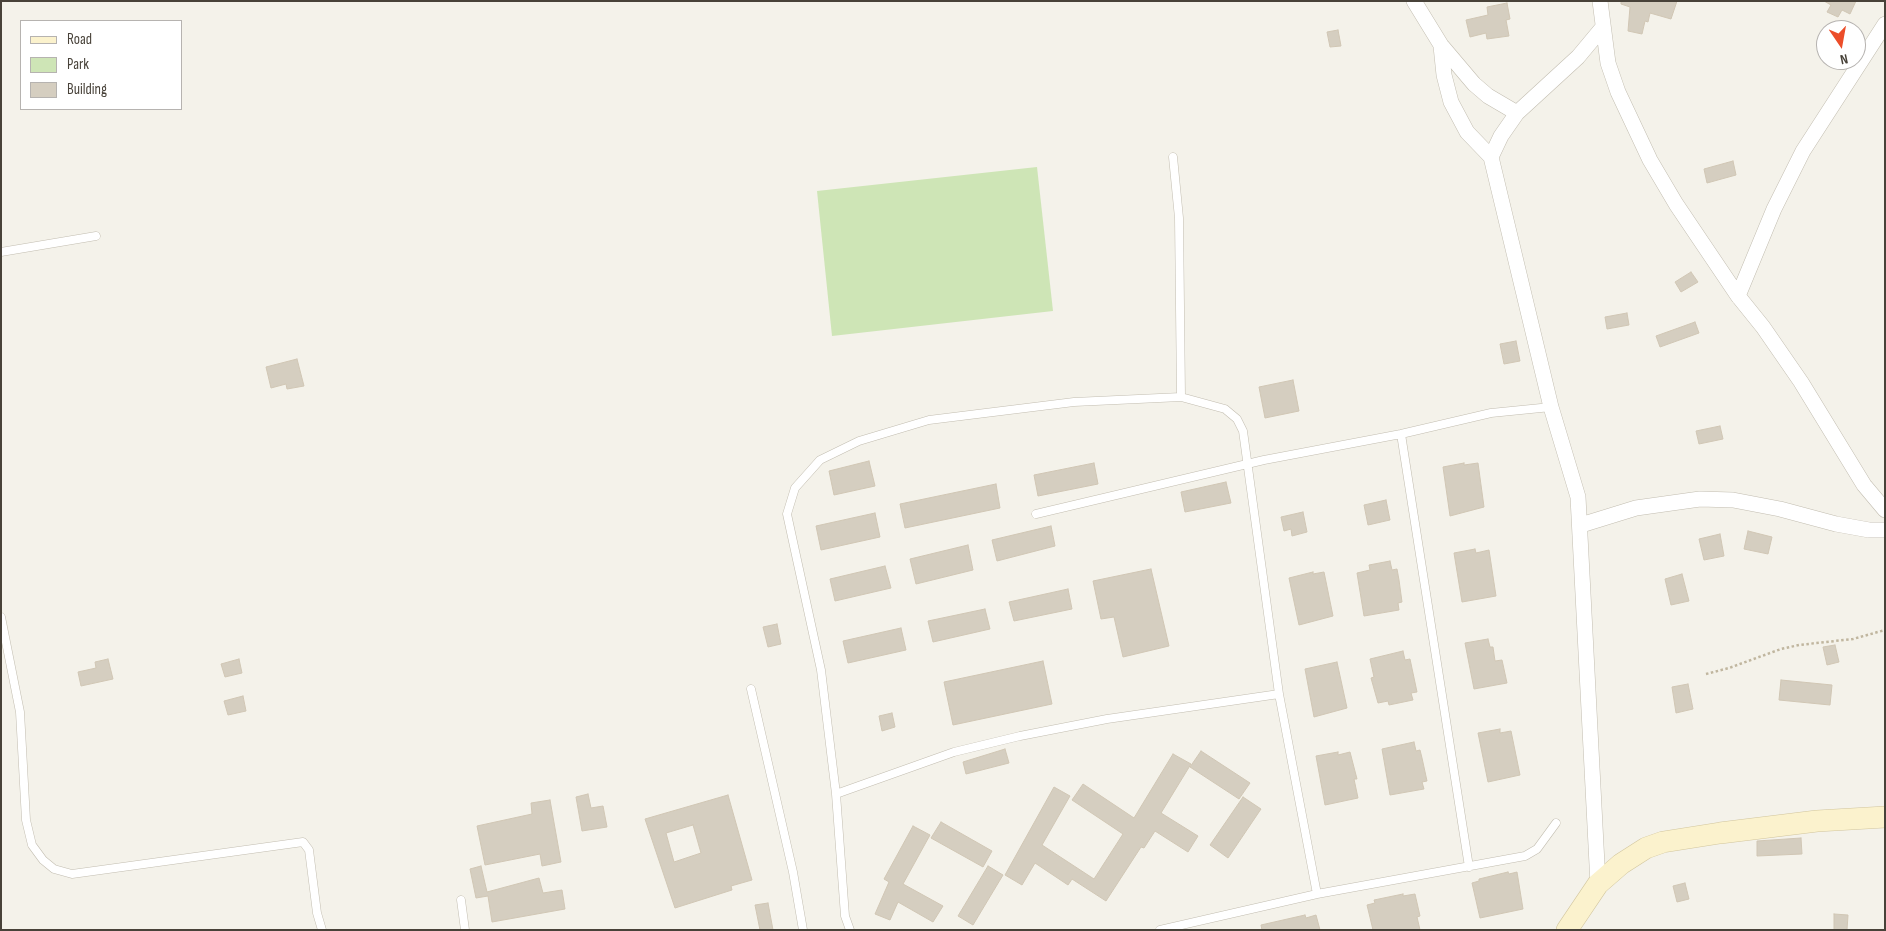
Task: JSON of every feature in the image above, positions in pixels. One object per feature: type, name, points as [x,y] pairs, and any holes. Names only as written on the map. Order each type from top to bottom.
[{"type":"street","points":[[1414,1],[1441,45],[1474,84],[1488,96],[1517,113]]},
{"type":"street","points":[[1600,1],[1608,63],[1618,92],[1650,160],[1676,204],[1738,296],[1801,382],[1864,485],[1885,510]]},
{"type":"street","points":[[1738,296],[1774,209],[1803,151],[1885,24]]},
{"type":"street","points":[[1491,157],[1501,136],[1517,113],[1578,57],[1603,27]]},
{"type":"street","points":[[1441,45],[1444,75],[1451,102],[1467,132],[1491,157],[1551,407],[1578,497],[1598,884]]},
{"type":"street","points":[[1580,526],[1636,508],[1700,499],[1732,500],[1780,508],[1844,526],[1869,530],[1885,530]]},
{"type":"street","points":[[1567,930],[1598,884],[1621,864],[1646,848],[1664,842],[1773,826],[1885,817]]},
{"type":"lane","points":[[1173,157],[1179,218],[1181,398]]},
{"type":"lane","points":[[1,252],[96,236]]},
{"type":"lane","points":[[850,930],[845,916],[836,794],[821,670],[786,514],[796,488],[820,460],[859,441],[929,420],[1074,402],[1181,398],[1225,408],[1238,419],[1243,431],[1249,463],[1279,694],[1317,894]]},
{"type":"lane","points":[[1036,514],[1249,463],[1401,434],[1491,413],[1551,407]]},
{"type":"lane","points":[[1401,434],[1469,867]]},
{"type":"lane","points":[[1,617],[20,712],[26,820],[32,845],[42,860],[54,870],[72,874],[303,842],[309,850],[317,913],[322,930]]},
{"type":"lane","points":[[750,689],[793,872],[802,930]]},
{"type":"lane","points":[[836,794],[954,752],[1020,736],[1108,719],[1279,694]]},
{"type":"lane","points":[[1160,930],[1317,894],[1525,856],[1537,849],[1556,823]]},
{"type":"lane","points":[[461,900],[464,930]]},
{"type":"path","points":[[1706,674],[1729,668],[1780,649],[1853,639],[1885,630]]},
{"type":"green space","points":[[1037,167],[1053,311],[832,336],[817,191]]},
{"type":"building","points":[[1621,1],[1677,1],[1671,19],[1650,13],[1648,22],[1645,21],[1642,34],[1628,31],[1630,7],[1621,4]]},
{"type":"building","points":[[1824,1],[1856,1],[1850,14],[1842,10],[1838,17],[1827,12],[1831,5]]},
{"type":"building","points":[[1507,3],[1510,19],[1506,20],[1509,36],[1487,39],[1486,33],[1470,37],[1466,20],[1488,15],[1487,7]]},
{"type":"building","points":[[1338,30],[1341,46],[1330,47],[1327,32]]},
{"type":"building","points":[[1733,161],[1736,175],[1707,183],[1704,169]]},
{"type":"building","points":[[1691,272],[1698,282],[1681,292],[1675,282]]},
{"type":"building","points":[[1627,313],[1629,325],[1607,329],[1605,317]]},
{"type":"building","points":[[1695,322],[1699,333],[1660,347],[1656,336]]},
{"type":"building","points":[[1516,341],[1520,361],[1504,364],[1500,344]]},
{"type":"building","points":[[297,359],[304,386],[287,389],[286,384],[271,388],[266,367]]},
{"type":"building","points":[[1293,380],[1299,411],[1265,418],[1259,387]]},
{"type":"building","points":[[1720,426],[1723,439],[1699,444],[1696,431]]},
{"type":"building","points":[[869,461],[875,486],[834,495],[829,471]]},
{"type":"building","points":[[1094,463],[1098,484],[1038,496],[1034,475]]},
{"type":"building","points":[[1464,463],[1464,465],[1478,463],[1484,507],[1450,516],[1443,467]]},
{"type":"building","points":[[1226,482],[1231,503],[1185,512],[1181,492]]},
{"type":"building","points":[[996,484],[1000,508],[905,528],[900,504]]},
{"type":"building","points":[[1386,500],[1390,520],[1368,525],[1364,505]]},
{"type":"building","points":[[1303,512],[1307,532],[1292,536],[1291,529],[1284,531],[1281,517]]},
{"type":"building","points":[[875,513],[880,537],[821,550],[816,526]]},
{"type":"building","points":[[1051,526],[1055,546],[997,561],[992,540]]},
{"type":"building","points":[[1748,531],[1772,537],[1768,554],[1744,549]]},
{"type":"building","points":[[1720,534],[1724,556],[1704,560],[1699,539]]},
{"type":"building","points":[[968,545],[973,570],[916,584],[910,559]]},
{"type":"building","points":[[1475,549],[1476,553],[1489,550],[1496,596],[1462,602],[1454,553]]},
{"type":"building","points":[[1390,561],[1392,570],[1397,569],[1402,602],[1398,603],[1399,610],[1364,616],[1357,573],[1370,570],[1369,565]]},
{"type":"building","points":[[885,566],[891,588],[835,601],[830,579]]},
{"type":"building","points":[[1151,569],[1169,646],[1123,657],[1114,617],[1101,619],[1093,581]]},
{"type":"building","points":[[1313,572],[1313,574],[1324,572],[1333,616],[1299,625],[1289,578]]},
{"type":"building","points":[[1682,574],[1689,601],[1671,605],[1665,579]]},
{"type":"building","points":[[1068,589],[1072,609],[1014,621],[1009,602]]},
{"type":"building","points":[[985,609],[990,629],[933,642],[928,621]]},
{"type":"building","points":[[777,624],[781,644],[768,647],[763,627]]},
{"type":"building","points":[[901,628],[906,650],[848,663],[843,641]]},
{"type":"building","points":[[1488,639],[1490,647],[1493,647],[1495,661],[1502,660],[1507,683],[1474,689],[1465,643]]},
{"type":"building","points":[[1835,645],[1839,662],[1827,665],[1823,647]]},
{"type":"building","points":[[1403,651],[1405,660],[1410,659],[1417,692],[1411,693],[1413,700],[1389,705],[1388,701],[1378,703],[1371,678],[1374,677],[1370,659]]},
{"type":"building","points":[[108,659],[113,679],[81,686],[78,672],[96,668],[95,662]]},
{"type":"building","points":[[239,659],[242,673],[225,677],[221,664]]},
{"type":"building","points":[[1043,661],[1052,704],[953,725],[944,682]]},
{"type":"building","points":[[1337,662],[1347,708],[1314,717],[1305,669]]},
{"type":"building","points":[[1781,680],[1832,685],[1830,705],[1779,700]]},
{"type":"building","points":[[1688,684],[1693,709],[1676,713],[1672,687]]},
{"type":"building","points":[[243,696],[246,711],[228,715],[224,701]]},
{"type":"building","points":[[892,713],[895,727],[882,731],[879,716]]},
{"type":"building","points":[[1500,729],[1500,733],[1511,731],[1520,775],[1488,782],[1478,733]]},
{"type":"building","points":[[1414,742],[1416,751],[1420,750],[1427,781],[1422,782],[1424,789],[1390,795],[1382,749]]},
{"type":"building","points":[[1005,749],[1009,763],[966,774],[963,762]]},
{"type":"building","points":[[1201,751],[1250,783],[1239,799],[1190,767]]},
{"type":"building","points":[[1338,752],[1338,755],[1350,752],[1357,779],[1354,779],[1358,798],[1325,805],[1316,756]]},
{"type":"building","points":[[1173,754],[1191,764],[1161,813],[1198,836],[1188,852],[1155,831],[1144,848],[1141,847],[1106,901],[1072,879],[1068,885],[1035,863],[1022,885],[1005,875],[1054,787],[1070,796],[1042,845],[1094,879],[1123,834],[1072,800],[1083,784],[1134,818]]},
{"type":"building","points":[[588,794],[591,808],[603,806],[607,827],[582,831],[576,797]]},
{"type":"building","points":[[728,795],[752,880],[731,886],[732,890],[675,908],[645,819]],"holes":[[[693,825],[701,853],[674,862],[666,833]]]},
{"type":"building","points":[[1243,797],[1261,809],[1228,858],[1210,845]]},
{"type":"building","points":[[550,800],[561,862],[542,866],[540,854],[485,865],[477,826],[532,814],[531,803]]},
{"type":"building","points":[[941,822],[992,851],[983,867],[931,838]]},
{"type":"building","points":[[913,826],[930,835],[903,884],[943,906],[933,922],[898,902],[890,920],[875,914],[889,882],[884,879]]},
{"type":"building","points":[[1801,838],[1802,854],[1757,856],[1757,841]]},
{"type":"building","points":[[481,866],[487,892],[539,878],[543,893],[562,890],[565,909],[492,922],[488,896],[476,898],[470,869]]},
{"type":"building","points":[[988,866],[1003,875],[973,925],[958,916]]},
{"type":"building","points":[[1508,872],[1509,874],[1517,872],[1523,909],[1480,918],[1472,883],[1479,881],[1479,879]]},
{"type":"building","points":[[1685,883],[1689,899],[1677,902],[1673,886]]},
{"type":"building","points":[[1403,894],[1403,896],[1415,894],[1420,916],[1417,917],[1420,930],[1373,930],[1367,905],[1375,903],[1374,900]]},
{"type":"building","points":[[768,903],[773,930],[760,930],[755,905]]},
{"type":"building","points":[[1834,914],[1848,915],[1847,930],[1834,930]]},
{"type":"building","points":[[1305,915],[1306,918],[1316,915],[1320,930],[1262,930],[1261,925]]}]
